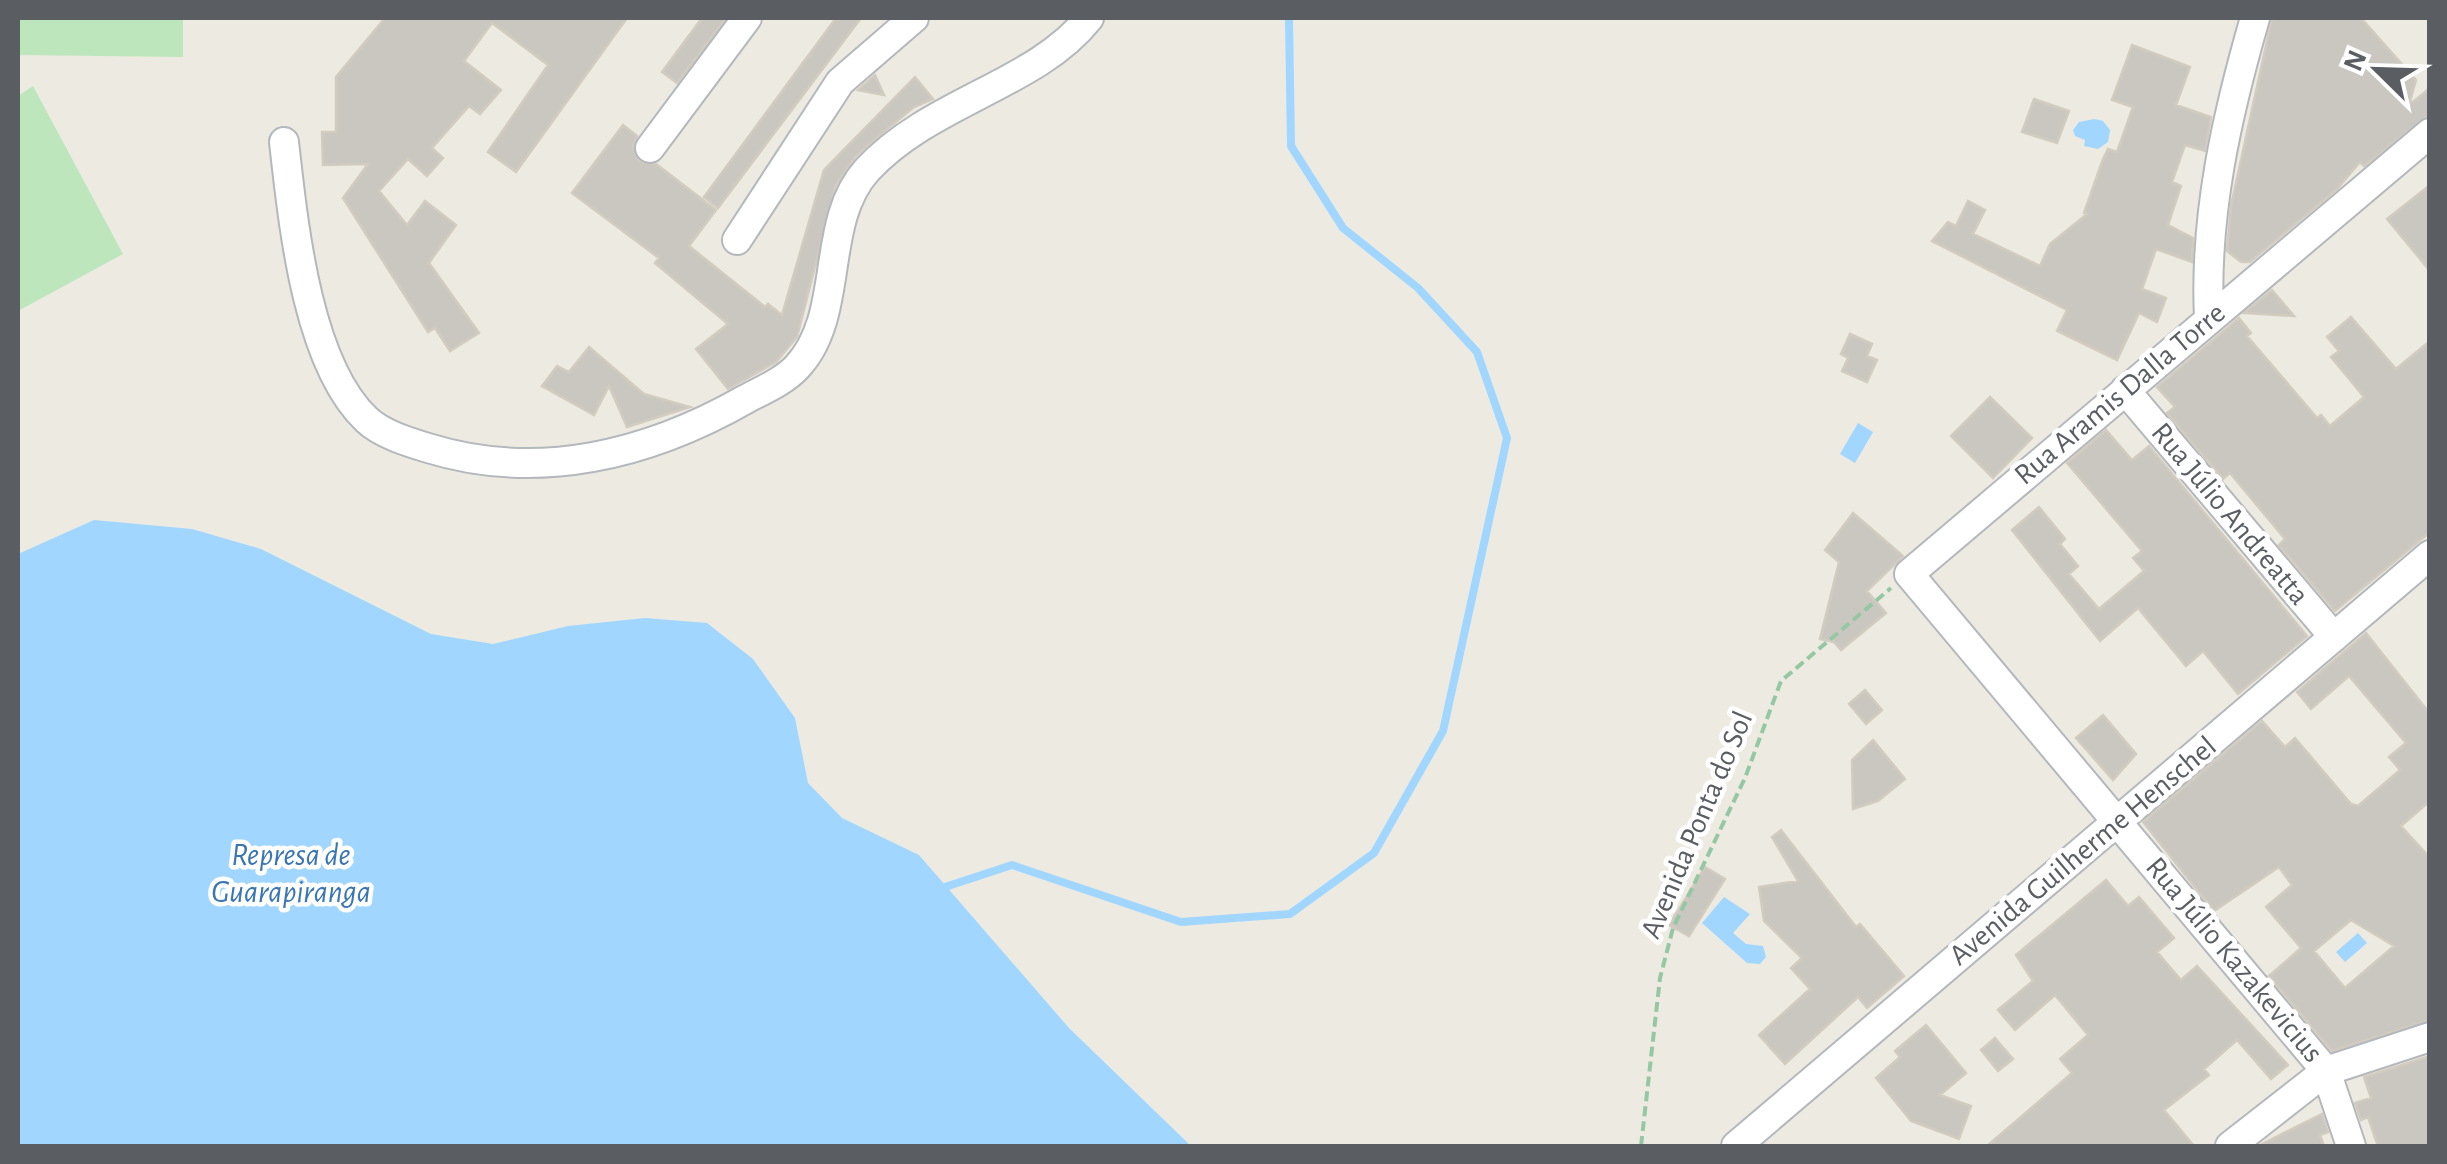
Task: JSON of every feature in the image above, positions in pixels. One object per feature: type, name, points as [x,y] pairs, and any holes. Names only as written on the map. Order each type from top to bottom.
[{"type":"street","points":[[650,148],[747,18]]},
{"type":"street","points":[[736,240],[840,82],[914,18]]},
{"type":"street","points":[[284,142],[298,262],[342,388],[368,421],[402,440],[470,461],[527,463],[599,458],[646,447],[704,423],[791,373],[810,349],[819,325],[846,208],[864,174],[910,130],[1016,74],[1053,50],[1089,18]]},
{"type":"street","points":[[2210,318],[2210,238],[2226,130],[2254,18]]},
{"type":"street","name":"Rua Aramis Dalla Torre","points":[[1908,574],[2430,132]]},
{"type":"street","name":"Rua Júlio Andreatta","points":[[2125,390],[2334,637]]},
{"type":"street","name":"Avenida Guilherme Henschel","points":[[1736,1146],[2430,555]]},
{"type":"street","name":"Rua Júlio Kazakevicius","points":[[1908,574],[2326,1071]]},
{"type":"street","points":[[2230,1146],[2326,1071],[2430,1037]]},
{"type":"street","points":[[2326,1071],[2351,1146]]},
{"type":"path","name":"Avenida Ponta do Sol","points":[[1641,1146],[1660,978],[1673,928],[1745,778],[1781,681],[1908,574]]},
{"type":"green space","points":[[18,18],[183,18],[183,57],[18,55]]},
{"type":"green space","points":[[33,86],[123,254],[18,311],[18,96]]},
{"type":"water","points":[[2103,121],[2110,130],[2108,142],[2098,149],[2084,146],[2085,140],[2075,136],[2073,130],[2079,122]]},
{"type":"water","points":[[1858,423],[1873,432],[1855,463],[1840,454]]},
{"type":"water","name":"Represa de Guarapiranga","points":[[94,520],[192,529],[261,549],[431,634],[493,644],[568,626],[645,618],[707,623],[753,659],[795,718],[808,783],[842,818],[919,855],[1069,1028],[1191,1146],[18,1146],[18,554]]},
{"type":"water","points":[[1724,897],[1750,914],[1733,933],[1746,944],[1763,946],[1766,957],[1760,964],[1747,963],[1702,923]]},
{"type":"water","points":[[2358,933],[2367,943],[2345,962],[2336,952]]},
{"type":"building","points":[[385,18],[627,18],[516,172],[488,152],[548,65],[492,23],[464,61],[501,90],[480,114],[469,106],[432,148],[443,158],[427,176],[408,159],[379,191],[407,225],[425,201],[456,225],[429,263],[479,333],[450,351],[435,328],[428,332],[343,198],[368,164],[323,165],[322,132],[336,132],[336,77]]},
{"type":"building","points":[[702,18],[726,18],[677,83],[662,72]]},
{"type":"building","points":[[836,18],[861,18],[718,208],[704,197]]},
{"type":"building","points":[[2272,18],[2361,18],[2416,80],[2409,105],[2430,88],[2430,114],[2364,166],[2360,162],[2337,189],[2250,262],[2241,262],[2227,251],[2231,206]]},
{"type":"building","points":[[2132,45],[2190,67],[2176,105],[2211,117],[2205,151],[2185,145],[2172,182],[2181,186],[2168,225],[2193,238],[2192,262],[2156,249],[2142,289],[2166,298],[2157,322],[2139,313],[2117,360],[2057,331],[2067,310],[1932,241],[1948,222],[1956,226],[1968,201],[1985,210],[1973,234],[2040,266],[2050,244],[2087,214],[2084,213],[2103,159],[2108,149],[2117,152],[2133,107],[2112,100]]},
{"type":"building","points":[[875,75],[884,95],[858,90]]},
{"type":"building","points":[[915,77],[933,99],[914,107],[855,157],[836,185],[797,337],[776,362],[728,389],[696,349],[728,324],[655,263],[659,258],[572,193],[623,125],[637,136],[633,147],[639,161],[656,164],[716,210],[689,246],[765,307],[768,304],[782,315],[824,170]]},
{"type":"building","points":[[2034,99],[2069,111],[2057,143],[2022,132]]},
{"type":"building","points":[[2430,185],[2430,271],[2387,219]]},
{"type":"building","points":[[2272,290],[2294,316],[2244,313]]},
{"type":"building","points":[[2351,317],[2396,369],[2430,341],[2430,532],[2335,611],[2279,545],[2285,539],[2230,473],[2223,479],[2167,413],[2175,407],[2157,387],[2239,318],[2251,333],[2247,336],[2317,418],[2321,415],[2330,426],[2364,397],[2331,357],[2339,351],[2327,337]]},
{"type":"building","points":[[1850,334],[1872,344],[1867,356],[1877,360],[1867,382],[1842,371],[1848,358],[1841,354]]},
{"type":"building","points":[[589,347],[644,394],[690,407],[627,427],[609,386],[594,415],[542,386],[557,366],[569,372]]},
{"type":"building","points":[[1990,397],[2032,438],[1993,478],[1951,436]]},
{"type":"building","points":[[2106,430],[2132,460],[2149,446],[2307,636],[2238,694],[2203,651],[2186,666],[2138,608],[2100,641],[2012,530],[2039,507],[2065,539],[2060,544],[2078,566],[2069,574],[2099,609],[2144,571],[2133,558],[2142,551],[2067,463]]},
{"type":"building","points":[[1853,513],[1903,556],[1867,591],[1886,613],[1841,650],[1834,642],[1820,639],[1839,562],[1825,550]]},
{"type":"building","points":[[2366,633],[2430,714],[2430,801],[2401,826],[2430,858],[2430,1020],[2332,1051],[2269,976],[2301,948],[2266,907],[2292,885],[2279,867],[2214,911],[2143,822],[2262,721],[2285,747],[2295,738],[2351,804],[2358,806],[2400,770],[2389,757],[2406,743],[2349,676],[2311,709],[2297,692]],"holes":[[[2351,920],[2394,946],[2345,988],[2314,951]]]},
{"type":"building","points":[[1865,690],[1882,710],[1866,724],[1849,704]]},
{"type":"building","points":[[2103,715],[2136,754],[2113,780],[2076,738]]},
{"type":"building","points":[[1873,740],[1905,779],[1878,801],[1853,809],[1852,760]]},
{"type":"building","points":[[1781,830],[1856,927],[1860,924],[1904,976],[1867,1008],[1858,997],[1785,1064],[1759,1035],[1810,989],[1791,968],[1802,958],[1764,921],[1759,887],[1798,881],[1772,837]]},
{"type":"building","points":[[1705,867],[1725,879],[1689,936],[1669,925]]},
{"type":"building","points":[[2106,880],[2128,906],[2139,897],[2174,938],[2157,952],[2181,980],[2197,966],[2288,1065],[2271,1079],[2237,1040],[2204,1069],[2209,1075],[2164,1110],[2194,1146],[1987,1146],[2072,1073],[2060,1059],[2088,1035],[2055,995],[2015,1030],[1998,1010],[2033,981],[2016,955]]},
{"type":"building","points":[[1926,1025],[1966,1073],[1940,1095],[1971,1106],[1959,1139],[1911,1121],[1876,1078],[1900,1057],[1895,1051]]},
{"type":"building","points":[[1995,1038],[2013,1059],[1998,1071],[1981,1050]]},
{"type":"building","points":[[2430,1056],[2430,1146],[2378,1146],[2368,1117],[2361,1120],[2355,1103],[2371,1098],[2364,1077]]},
{"type":"building","points":[[2322,1114],[2328,1132],[2320,1135],[2324,1146],[2258,1146]]},
{"type":"waterway","points":[[942,888],[1012,865],[1181,922],[1290,914],[1374,853],[1443,731],[1507,438],[1477,352],[1418,288],[1343,228],[1291,146],[1289,18]]}]
